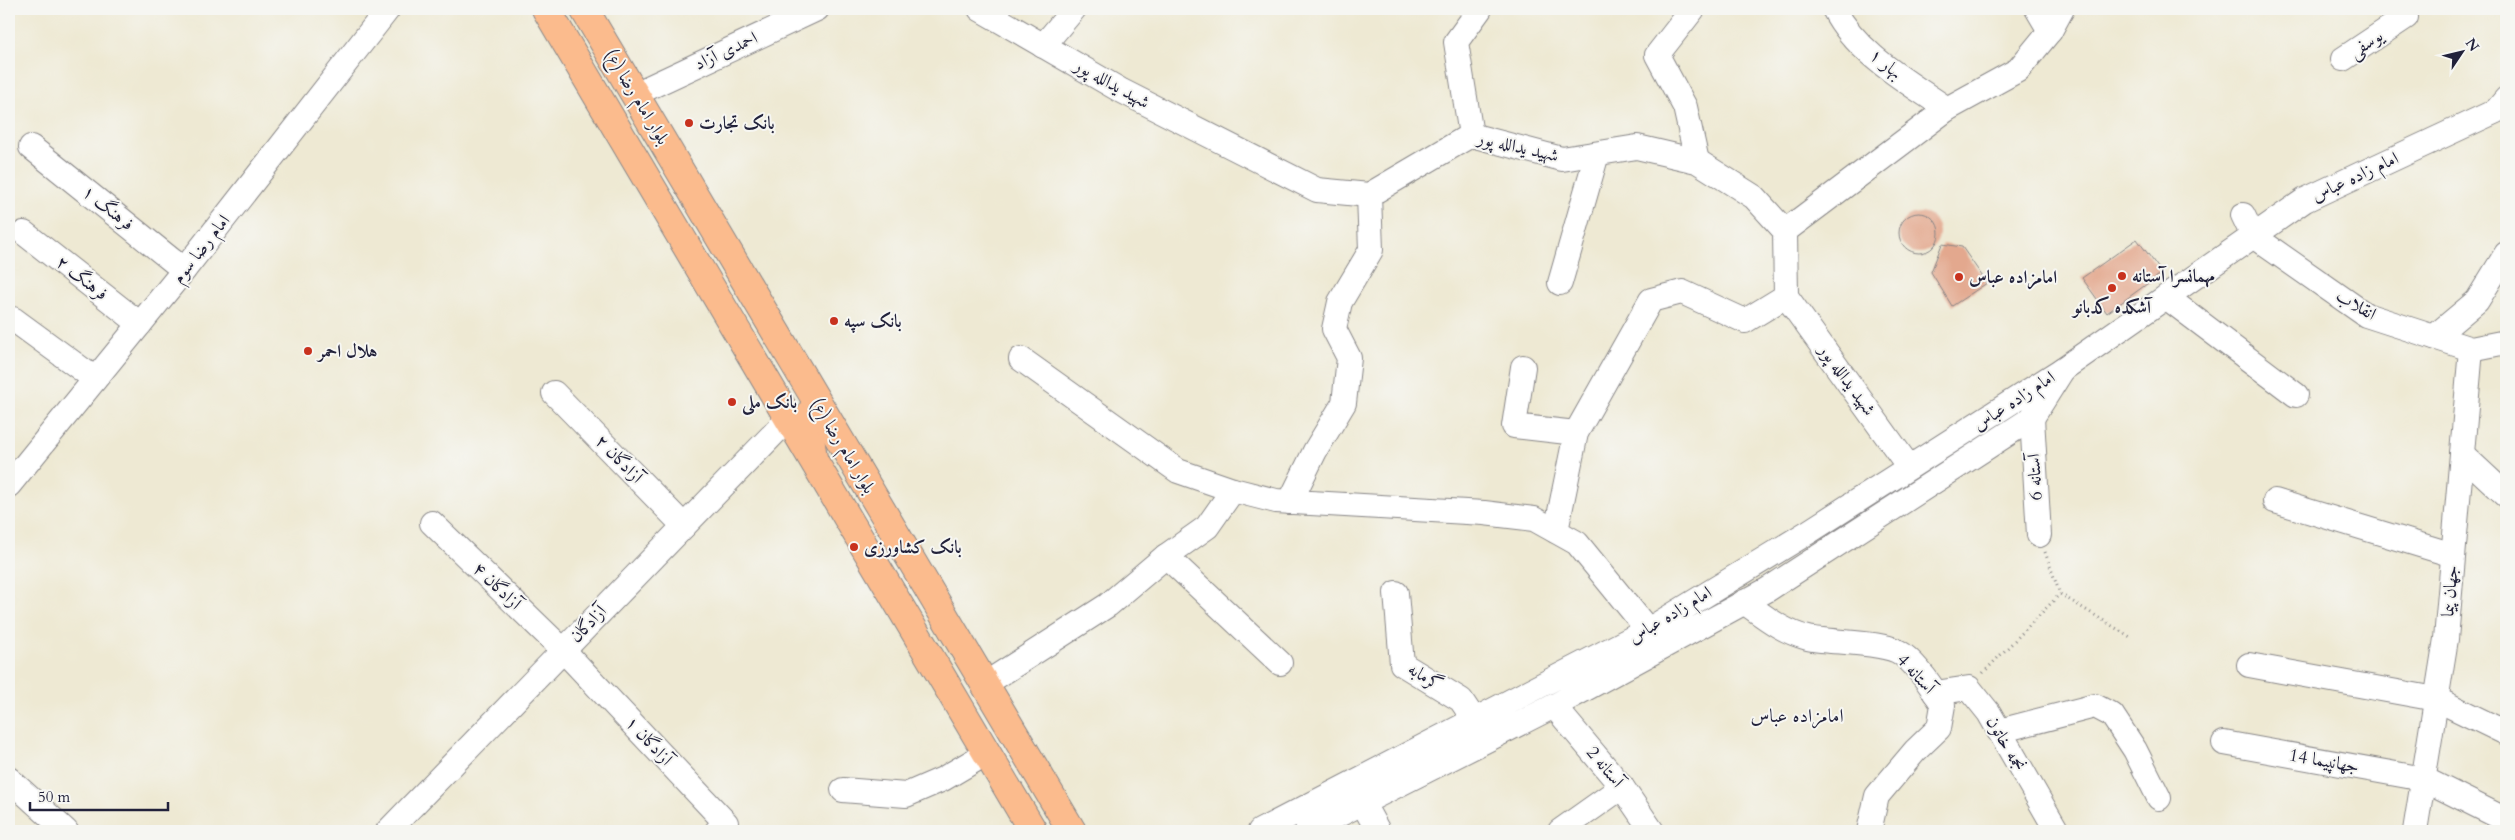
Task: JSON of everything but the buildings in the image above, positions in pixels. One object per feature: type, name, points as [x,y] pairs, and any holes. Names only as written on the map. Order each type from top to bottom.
[{"type":"main road","name":"بلوار امام رضا (ع)","points":[[546,9],[1034,831]]},
{"type":"main road","name":"بلوار امام رضا (ع)","points":[[584,9],[1072,831]]},
{"type":"main road","points":[[762,372],[779,368],[790,357]]},
{"type":"main road","points":[[813,458],[808,424],[816,401]]},
{"type":"street","name":"امام رضا سوم","points":[[9,485],[184,270],[388,9]]},
{"type":"street","name":"شهید یدالله پور","points":[[980,9],[1120,90],[1317,190],[1369,194],[1471,135],[1562,159],[1637,147],[1696,160],[1754,198],[1785,232]]},
{"type":"street","points":[[1043,46],[1074,9]]},
{"type":"street","points":[[1471,135],[1456,42],[1480,9]]},
{"type":"street","points":[[1693,9],[1658,55],[1685,107],[1696,160]]},
{"type":"street","name":"بهار ۱","points":[[1834,9],[1840,21],[1881,64],[1947,109]]},
{"type":"street","points":[[2037,9],[2050,31]]},
{"type":"street","points":[[1556,531],[1576,433],[1652,300],[1682,292],[1746,322],[1786,296],[1785,232],[1947,109],[2018,70],[2050,31],[2062,9]]},
{"type":"street","name":"یوسفی","points":[[2343,59],[2406,17],[2401,9]]},
{"type":"street","name":"احمدی آزاد","points":[[635,94],[806,11]]},
{"type":"street","name":"امام زاده عباس","points":[[1260,831],[1648,630],[2063,369],[2304,200],[2496,111],[2506,99]]},
{"type":"street","name":"فرهنگ ۱","points":[[31,146],[184,270]]},
{"type":"street","points":[[1560,283],[1597,154]]},
{"type":"street","points":[[1290,502],[1315,450],[1344,403],[1348,358],[1334,329],[1340,302],[1371,250],[1369,194]]},
{"type":"street","points":[[2242,215],[2253,236]]},
{"type":"street","name":"فرهنگ ۲","points":[[24,233],[140,324]]},
{"type":"street","name":"انقلاب","points":[[2253,236],[2366,315],[2471,349]]},
{"type":"street","points":[[2434,337],[2477,301],[2506,254]]},
{"type":"street","name":"شهید یدالله پور","points":[[1786,296],[1909,467]]},
{"type":"street","points":[[2166,297],[2296,395]]},
{"type":"street","points":[[13,319],[95,379]]},
{"type":"street","points":[[2471,349],[2506,342]]},
{"type":"street","name":"جهان پیما","points":[[2415,831],[2446,639],[2471,349]]},
{"type":"street","points":[[1021,359],[1178,471],[1233,490],[1276,501],[1484,513],[1534,519],[1577,542],[1648,630]]},
{"type":"street","points":[[1523,367],[1514,426],[1576,433]]},
{"type":"street","name":"امام زاده عباس","points":[[1307,831],[1554,706],[1767,590],[2032,418],[2063,369]]},
{"type":"street","name":"آزادگان ۲","points":[[554,393],[684,526]]},
{"type":"street","name":"آزادگان","points":[[388,831],[789,418]]},
{"type":"street","name":"آستانه 6","points":[[2032,418],[2039,535]]},
{"type":"street","points":[[2462,454],[2506,495]]},
{"type":"street","points":[[985,684],[1108,605],[1166,556],[1207,527],[1233,490]]},
{"type":"street","points":[[2275,501],[2453,555]]},
{"type":"street","name":"آزادگان ۴","points":[[432,522],[563,650]]},
{"type":"street","points":[[1166,556],[1280,664]]},
{"type":"street","name":"گرمابه","points":[[1396,592],[1402,664],[1461,700],[1475,721]]},
{"type":"street","name":"آستانه 4","points":[[1744,602],[1781,628],[1808,638],[1863,643],[1901,652],[1943,705],[1939,728],[1915,751],[1877,796],[1869,831]]},
{"type":"street","name":"آزادگان ۱","points":[[563,650],[726,823],[717,831]]},
{"type":"street","points":[[2249,665],[2436,698],[2506,733]]},
{"type":"street","points":[[1935,693],[1969,688]]},
{"type":"street","name":"نجمه خاتون","points":[[1969,688],[1989,713],[2057,831]]},
{"type":"street","name":"آستانه 2","points":[[1554,706],[1622,787],[1652,831]]},
{"type":"street","points":[[1999,731],[2095,706],[2112,715],[2135,750],[2159,798]]},
{"type":"street","name":"جهانپیما 14","points":[[2224,743],[2424,779],[2506,820]]},
{"type":"street","points":[[843,790],[906,795],[943,779],[987,753]]},
{"type":"street","points":[[9,779],[66,831]]},
{"type":"street","points":[[1560,831],[1622,787]]},
{"type":"street","points":[[1362,802],[1378,831]]},
{"type":"path","points":[[2039,535],[2060,594],[2132,638]]},
{"type":"path","points":[[1969,688],[2060,594]]},
{"type":"place","name":"بانک تجارت","points":[[689,123]]},
{"type":"place","name":"مهمانسرا آستانه","points":[[2122,276]]},
{"type":"place","name":"امامزاده عباس","points":[[1959,277]]},
{"type":"place","name":"آشکده کدبانو","points":[[2112,288]]},
{"type":"place","name":"بانک سپه","points":[[834,321]]},
{"type":"place","name":"هلال احمر","points":[[308,351]]},
{"type":"place","name":"بانک ملی","points":[[732,402]]},
{"type":"place","name":"بانک کشاورزی","points":[[854,547]]},
{"type":"district","name":"امامزاده عباس","points":[[1797,716]]}]
